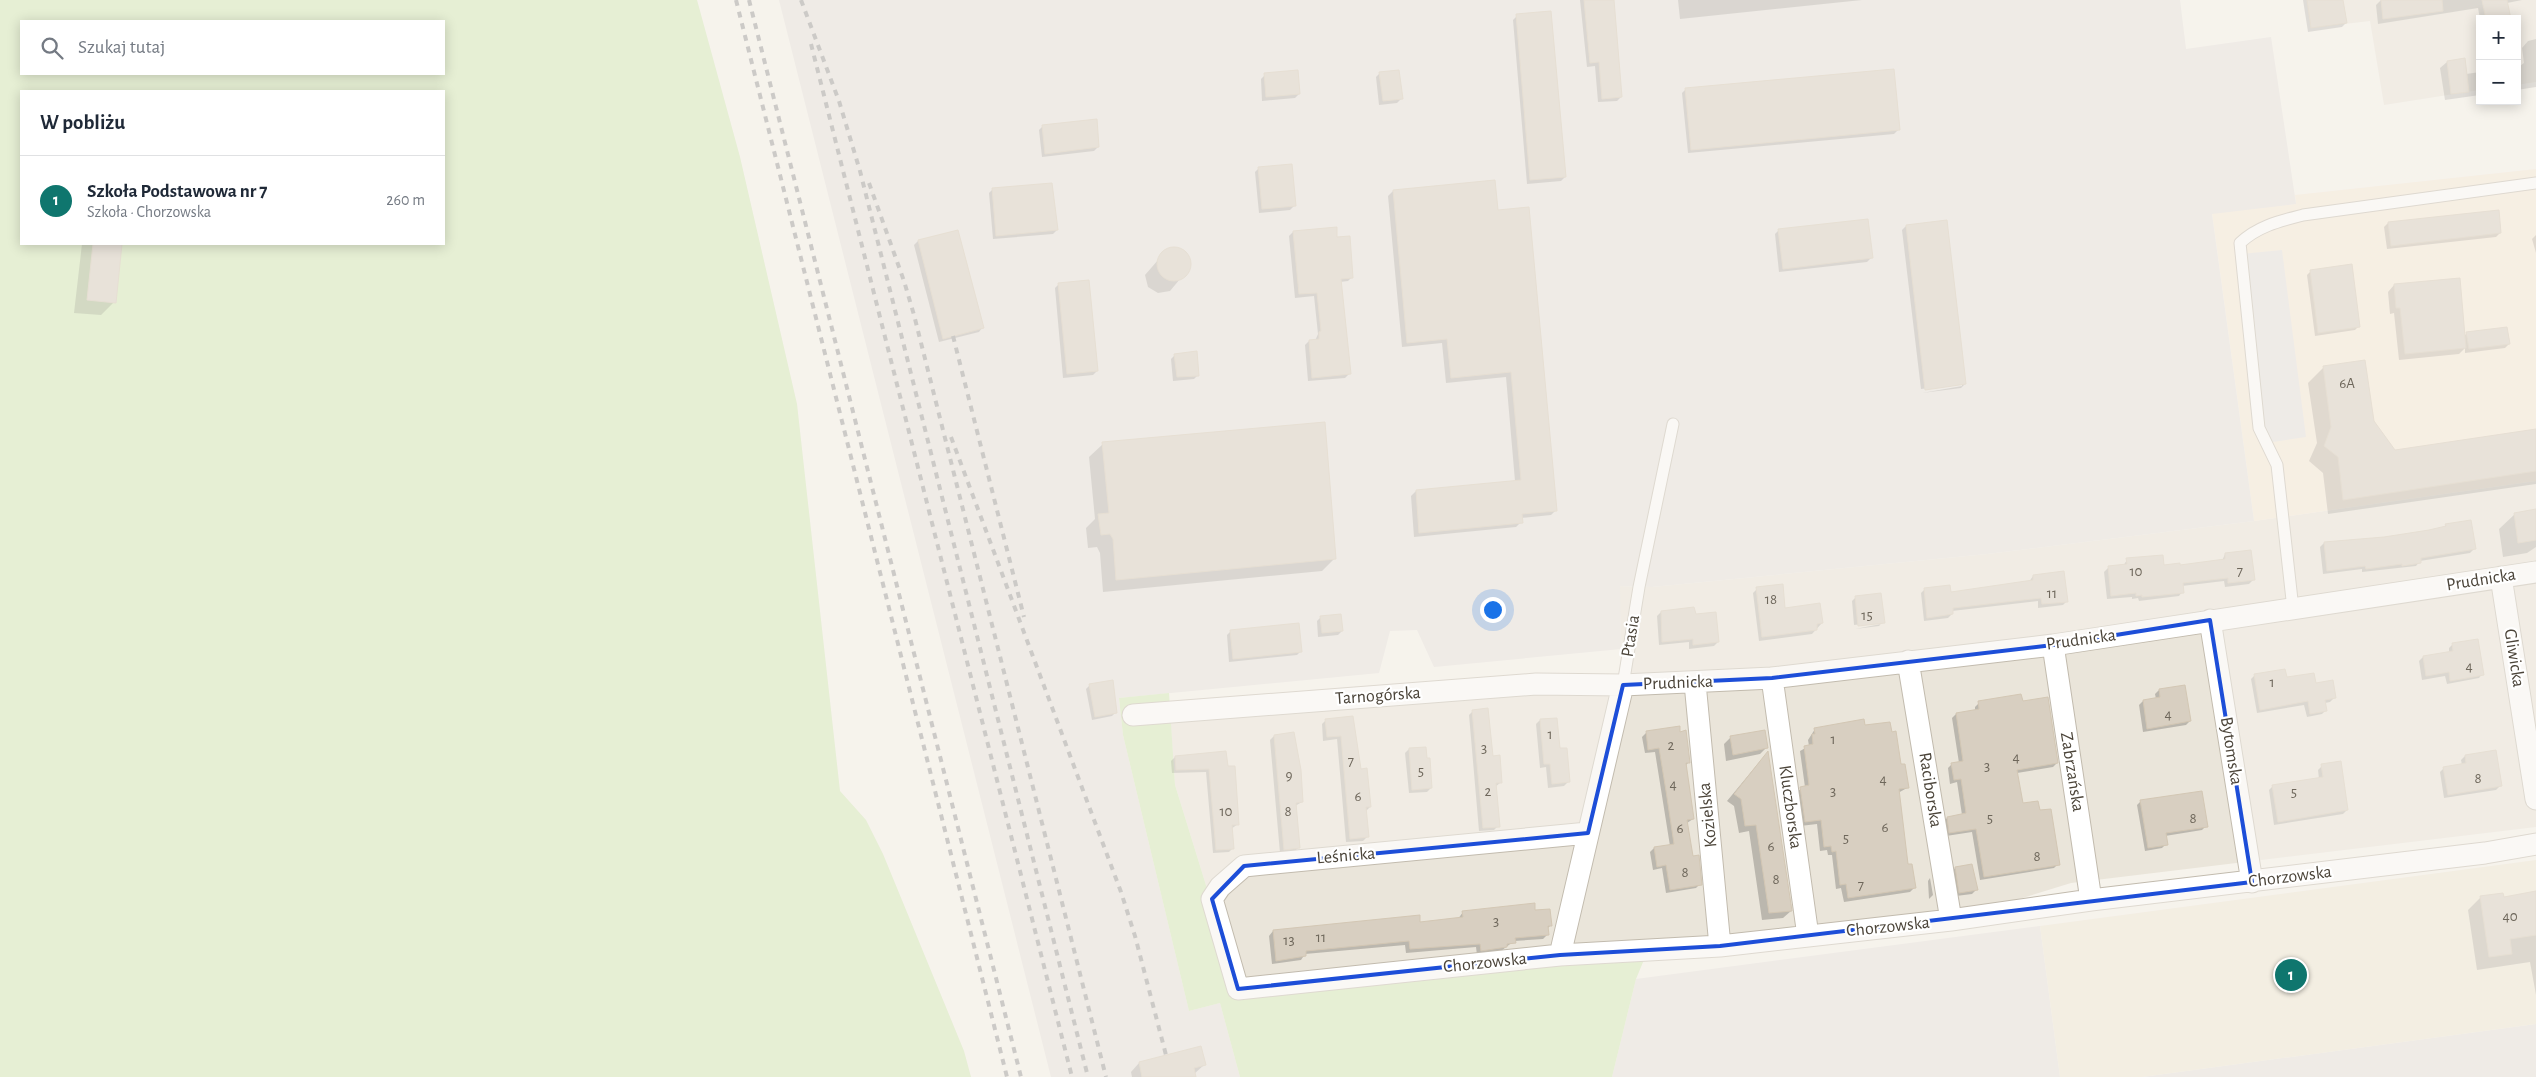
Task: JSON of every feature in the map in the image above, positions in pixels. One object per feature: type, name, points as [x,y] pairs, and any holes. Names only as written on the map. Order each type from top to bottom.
[{"type":"street","name":"Prudnicka","points":[[1623,686],[1695,684],[1772,678],[2053,645],[2536,572]]},
{"type":"street","name":"Gliwicka","points":[[2501,577],[2536,799]]},
{"type":"street","name":"Bytomska","points":[[2210,620],[2252,882]]},
{"type":"street","name":"Zabrzańska","points":[[2053,645],[2091,900]]},
{"type":"street","name":"Raciborska","points":[[1908,661],[1951,920]]},
{"type":"street","name":"Kluczborska","points":[[1772,678],[1808,936]]},
{"type":"street","name":"Tarnogórska","points":[[1133,716],[1536,684],[1623,686]]},
{"type":"street","name":"Kozielska","points":[[1695,684],[1720,946]]},
{"type":"street","points":[[1560,955],[1623,686]]},
{"type":"street","name":"Leśnicka","points":[[1238,989],[1212,900],[1220,887],[1244,866],[1588,833]]},
{"type":"street","name":"Chorzowska","points":[[1238,989],[1560,955],[1720,946],[1951,920],[2091,900],[2485,853],[2536,844]]},
{"type":"lane","points":[[2293,609],[2277,465],[2259,428],[2240,243],[2250,233],[2278,221],[2304,215],[2536,183]]},
{"type":"lane","name":"Ptasia","points":[[1623,686],[1639,586],[1673,424]]},
{"type":"highlighted area","points":[[2210,620],[2252,882],[1720,946],[1560,955],[1238,989],[1212,899],[1244,866],[1588,833],[1623,685],[1772,678],[2053,645]]},
{"type":"shaded area","points":[[779,0],[2180,0],[2186,49],[2271,37],[2296,204],[2212,214],[2254,521],[1987,554],[1652,587],[1620,586],[1621,649],[1434,667],[1417,630],[1390,631],[1379,673],[1119,698],[1123,735],[1189,1011],[1220,1003],[1240,1077],[1051,1077]]},
{"type":"shaded area","points":[[2307,0],[2536,0],[2536,82],[2521,84],[2521,15],[2476,15],[2476,91],[2384,105],[2370,21],[2311,28]]},
{"type":"shaded area","points":[[2536,169],[2536,481],[2254,521],[2212,213],[2296,204],[2295,195]]},
{"type":"shaded area","points":[[2282,250],[2306,437],[2267,443],[2241,254]]},
{"type":"shaded area","points":[[2536,481],[2536,827],[2071,883],[1951,920],[1238,989],[1175,785],[1170,713],[1623,685],[1619,586],[1652,587],[1987,554],[2254,521]]},
{"type":"shaded area","points":[[2536,860],[2536,1024],[2142,1077],[2060,1077],[2040,926]]},
{"type":"shaded area","points":[[2040,926],[2060,1077],[1612,1077],[1636,979]]},
{"type":"shaded area","points":[[2536,1024],[2536,1077],[2142,1077]]},
{"type":"green space","points":[[0,0],[697,0],[740,157],[797,404],[840,791],[866,820],[883,854],[964,1051],[971,1077],[0,1077]]},
{"type":"green space","points":[[1169,693],[1175,785],[1238,989],[1648,950],[1636,979],[1612,1077],[1240,1077],[1220,1003],[1189,1011],[1123,735],[1119,698]]},
{"type":"building","points":[[1584,0],[1614,0],[1622,97],[1602,99],[1599,62],[1590,63]]},
{"type":"building","points":[[2307,0],[2343,0],[2347,23],[2311,28]]},
{"type":"building","points":[[2381,0],[2442,0],[2443,11],[2383,19]]},
{"type":"building","points":[[2482,0],[2507,0],[2510,15],[2485,15]]},
{"type":"building","points":[[1551,11],[1566,177],[1530,180],[1516,14]]},
{"type":"building","points":[[2465,58],[2469,92],[2451,94],[2447,61]]},
{"type":"building","points":[[1894,69],[1900,130],[1691,150],[1685,88]]},
{"type":"building","points":[[1298,70],[1300,94],[1266,97],[1264,73]]},
{"type":"building","points":[[1399,70],[1403,99],[1383,101],[1379,72]]},
{"type":"building","points":[[1097,119],[1099,147],[1045,154],[1042,125]]},
{"type":"building","points":[[1292,164],[1296,206],[1262,209],[1258,167]]},
{"type":"building","points":[[1495,180],[1498,210],[1529,207],[1557,511],[1522,514],[1523,523],[1419,533],[1416,490],[1521,480],[1511,372],[1451,378],[1447,339],[1407,343],[1393,190]]},
{"type":"building","points":[[1052,183],[1058,230],[996,236],[992,188]]},
{"type":"building","points":[[2499,210],[2501,233],[2391,246],[2388,222]]},
{"type":"building","points":[[1868,219],[1873,258],[1783,269],[1778,229]]},
{"type":"building","points":[[1947,220],[1966,384],[1925,390],[1906,225]]},
{"type":"building","points":[[1337,227],[1337,237],[1350,236],[1353,278],[1341,279],[1351,374],[1312,378],[1309,340],[1319,339],[1319,332],[1321,331],[1317,293],[1299,294],[1293,231]]},
{"type":"building","points":[[958,230],[984,328],[943,339],[918,240]]},
{"type":"building","points":[[93,245],[122,245],[116,303],[87,300]]},
{"type":"building","points":[[1174,247],[1186,252],[1191,264],[1186,276],[1174,281],[1162,276],[1157,264],[1162,252]]},
{"type":"building","points":[[2352,264],[2360,327],[2318,333],[2310,270]]},
{"type":"building","points":[[2460,278],[2466,348],[2405,354],[2400,308],[2396,308],[2394,284]]},
{"type":"building","points":[[1089,280],[1098,371],[1067,374],[1058,283]]},
{"type":"building","points":[[2507,327],[2510,344],[2469,349],[2466,332]]},
{"type":"building","points":[[1197,351],[1199,376],[1177,377],[1174,354]]},
{"type":"building","points":[[2365,360],[2374,421],[2395,450],[2536,429],[2536,471],[2343,500],[2338,457],[2324,446],[2331,427],[2323,366]]},
{"type":"building","points":[[1325,422],[1336,559],[1116,580],[1113,539],[1110,534],[1101,535],[1098,514],[1109,513],[1102,442]]},
{"type":"building","points":[[2536,509],[2536,540],[2518,543],[2514,513]]},
{"type":"building","points":[[2471,520],[2476,549],[2421,558],[2421,563],[2402,566],[2402,564],[2366,569],[2365,566],[2327,571],[2324,542],[2384,537],[2429,530],[2446,526],[2445,524]]},
{"type":"building","points":[[2251,550],[2255,580],[2228,583],[2228,578],[2183,583],[2184,593],[2142,597],[2142,595],[2136,596],[2136,593],[2111,596],[2108,566],[2127,564],[2126,558],[2163,555],[2164,565],[2180,563],[2180,565],[2225,559],[2225,553]]},
{"type":"building","points":[[2064,571],[2068,602],[2042,604],[2041,598],[1953,608],[1953,614],[1927,618],[1924,588],[1950,585],[1951,592],[2033,580],[2033,575]]},
{"type":"building","points":[[1783,584],[1785,608],[1820,603],[1823,623],[1817,624],[1817,630],[1762,637],[1756,587]]},
{"type":"building","points":[[1881,593],[1885,623],[1858,626],[1855,596]]},
{"type":"building","points":[[1694,607],[1696,614],[1716,612],[1719,642],[1693,645],[1693,639],[1662,642],[1661,611]]},
{"type":"building","points":[[1341,614],[1343,631],[1322,633],[1320,616]]},
{"type":"building","points":[[1299,623],[1302,652],[1233,659],[1230,630]]},
{"type":"building","points":[[2478,639],[2484,675],[2450,681],[2449,672],[2426,676],[2423,656],[2453,651],[2452,643]]},
{"type":"building","points":[[2285,669],[2287,677],[2314,673],[2316,683],[2333,680],[2336,698],[2325,700],[2327,711],[2310,714],[2308,701],[2260,710],[2254,674]]},
{"type":"building","points":[[1113,680],[1117,713],[1095,717],[1089,684]]},
{"type":"building","points":[[2185,685],[2191,721],[2147,729],[2143,700],[2160,697],[2159,689]]},
{"type":"building","points":[[2021,694],[2023,701],[2048,697],[2058,763],[2017,770],[2023,803],[2038,801],[2040,810],[2051,809],[2060,865],[1984,877],[1976,829],[1949,833],[1947,817],[1966,813],[1961,779],[1954,780],[1951,763],[1963,761],[1956,713],[1979,709],[1978,701]]},
{"type":"building","points":[[1488,708],[1493,756],[1500,755],[1502,783],[1496,783],[1500,827],[1483,828],[1472,710]]},
{"type":"building","points":[[1353,716],[1361,769],[1367,768],[1371,807],[1366,807],[1369,837],[1350,839],[1341,736],[1327,737],[1325,719]]},
{"type":"building","points":[[1557,718],[1560,748],[1567,748],[1570,782],[1552,784],[1550,764],[1544,764],[1540,719]]},
{"type":"building","points":[[1864,719],[1865,725],[1890,722],[1892,732],[1896,731],[1901,764],[1905,764],[1909,788],[1899,789],[1908,864],[1912,864],[1916,888],[1848,898],[1846,884],[1840,885],[1836,851],[1832,852],[1831,846],[1824,847],[1821,820],[1805,822],[1800,787],[1809,785],[1804,746],[1813,744],[1812,734],[1815,734],[1814,728]]},
{"type":"building","points":[[1680,726],[1680,732],[1686,730],[1690,763],[1686,763],[1694,819],[1687,820],[1693,856],[1699,855],[1702,885],[1670,890],[1666,865],[1657,867],[1654,847],[1674,844],[1659,748],[1648,750],[1646,731]]},
{"type":"building","points":[[1765,730],[1768,748],[1733,755],[1730,736]]},
{"type":"building","points":[[1294,732],[1301,770],[1303,802],[1296,803],[1300,848],[1284,850],[1274,735]]},
{"type":"building","points":[[1426,747],[1427,758],[1430,758],[1432,788],[1412,790],[1409,748]]},
{"type":"building","points":[[2496,750],[2502,786],[2448,795],[2443,767],[2466,763],[2465,755]]},
{"type":"building","points":[[1226,751],[1228,766],[1235,766],[1239,825],[1232,825],[1234,849],[1216,850],[1209,769],[1176,770],[1175,756]]},
{"type":"building","points":[[1768,751],[1792,911],[1769,913],[1756,825],[1745,826],[1741,799],[1734,794]]},
{"type":"building","points":[[2341,761],[2348,810],[2278,822],[2272,785],[2323,777],[2321,764]]},
{"type":"building","points":[[2202,791],[2208,827],[2166,833],[2168,845],[2148,848],[2140,800]]},
{"type":"building","points":[[1972,864],[1978,890],[1959,893],[1955,867]]},
{"type":"building","points":[[2536,891],[2536,935],[2510,939],[2512,954],[2489,957],[2480,896],[2503,893],[2504,897]]},
{"type":"building","points":[[1535,903],[1535,910],[1550,909],[1552,926],[1548,926],[1549,935],[1515,938],[1516,943],[1507,944],[1507,947],[1481,951],[1480,944],[1410,949],[1409,941],[1306,951],[1306,956],[1276,961],[1273,930],[1420,915],[1420,922],[1463,917],[1462,911]]},
{"type":"building","points":[[1201,1046],[1206,1065],[1194,1068],[1196,1077],[1142,1077],[1139,1062]]},
{"type":"railway","points":[[736,0],[1007,1077]]},
{"type":"railway","points":[[749,0],[1021,1077]]},
{"type":"railway","points":[[801,0],[839,101],[860,171],[1088,1077]]},
{"type":"railway","points":[[811,44],[1072,1077]]},
{"type":"railway","points":[[869,183],[904,281],[914,315],[1106,1077]]},
{"type":"railway","points":[[953,336],[1024,617]]},
{"type":"railway","points":[[951,437],[1121,892],[1135,936],[1166,1055]]},
{"type":"place","name":"Szkoła Podstawowa nr 7","points":[[2291,975]]}]
